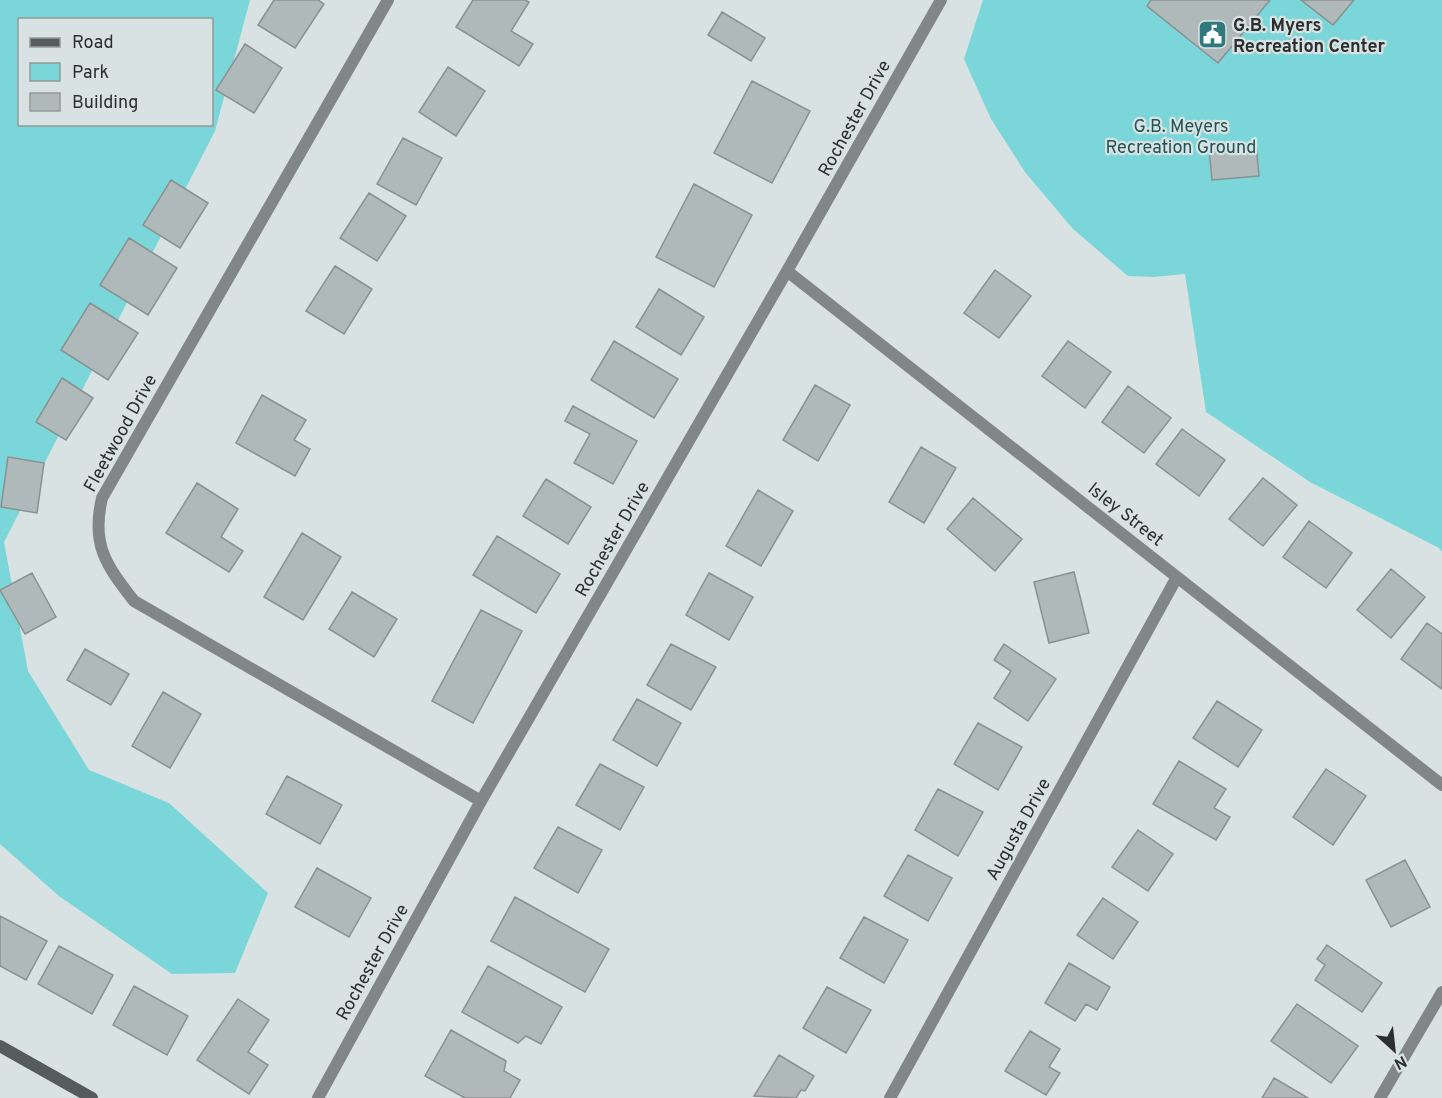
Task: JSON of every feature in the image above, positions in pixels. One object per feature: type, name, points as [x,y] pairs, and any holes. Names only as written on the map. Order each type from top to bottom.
[{"type":"street","name":"Fleetwood Drive","points":[[388,0],[102,498],[97,536],[110,571],[134,601],[481,801]]},
{"type":"street","name":"Rochester Drive","points":[[318,1098],[481,801],[788,271],[941,0]]},
{"type":"street","name":"Isley Street","points":[[788,271],[1442,785]]},
{"type":"street","name":"Augusta Drive","points":[[890,1098],[1177,577]]},
{"type":"street","points":[[1380,1098],[1442,992]]},
{"type":"street","points":[[0,1046],[92,1098]]},
{"type":"green space","points":[[0,0],[250,0],[215,131],[4,542],[28,671],[89,770],[169,803],[268,893],[235,973],[172,974],[59,896],[0,844]]},
{"type":"green space","name":"G.B. Meyers Recreation Ground","points":[[983,0],[1442,0],[1442,552],[1439,548],[1310,482],[1206,412],[1185,274],[1154,277],[1128,276],[1073,229],[1025,172],[991,119],[964,59]]},
{"type":"building","points":[[274,0],[318,0],[324,4],[295,48],[258,25]]},
{"type":"building","points":[[473,0],[525,0],[529,2],[511,31],[533,44],[519,66],[456,27]]},
{"type":"building","name":"G.B. Myers Recreation Center","points":[[1151,0],[1270,0],[1218,63],[1147,6]]},
{"type":"building","name":"G.B. Myers Recreation Center","points":[[1301,0],[1354,0],[1333,25]]},
{"type":"building","points":[[722,12],[765,38],[751,61],[708,35]]},
{"type":"building","points":[[245,44],[282,68],[254,113],[216,90]]},
{"type":"building","points":[[448,67],[485,91],[456,136],[419,112]]},
{"type":"building","points":[[752,81],[810,111],[772,183],[714,153]]},
{"type":"building","points":[[403,138],[442,158],[416,205],[377,184]]},
{"type":"building","points":[[1256,144],[1259,176],[1212,180],[1209,148]]},
{"type":"building","points":[[171,180],[208,203],[180,248],[143,225]]},
{"type":"building","points":[[694,184],[752,215],[714,287],[656,257]]},
{"type":"building","points":[[369,193],[406,216],[377,261],[340,238]]},
{"type":"building","points":[[129,238],[177,268],[148,315],[100,285]]},
{"type":"building","points":[[335,266],[372,289],[344,334],[306,311]]},
{"type":"building","points":[[995,270],[1031,296],[999,338],[964,313]]},
{"type":"building","points":[[659,289],[704,317],[681,355],[636,327]]},
{"type":"building","points":[[90,303],[138,333],[108,380],[61,350]]},
{"type":"building","points":[[614,341],[678,379],[654,418],[591,380]]},
{"type":"building","points":[[1068,341],[1111,372],[1085,408],[1042,376]]},
{"type":"building","points":[[62,378],[93,398],[66,440],[36,422]]},
{"type":"building","points":[[815,385],[850,405],[818,461],[783,440]]},
{"type":"building","points":[[1128,386],[1171,418],[1144,453],[1102,422]]},
{"type":"building","points":[[262,395],[306,420],[294,440],[310,449],[295,476],[236,443]]},
{"type":"building","points":[[573,406],[637,441],[613,484],[574,463],[590,434],[565,421]]},
{"type":"building","points":[[1182,429],[1225,460],[1199,496],[1156,464]]},
{"type":"building","points":[[921,447],[956,468],[924,523],[889,502]]},
{"type":"building","points":[[8,457],[44,463],[37,513],[1,507]]},
{"type":"building","points":[[1263,478],[1297,505],[1263,546],[1229,519]]},
{"type":"building","points":[[546,479],[591,507],[568,544],[523,516]]},
{"type":"building","points":[[197,483],[238,509],[221,537],[243,551],[229,572],[166,533]]},
{"type":"building","points":[[758,490],[793,511],[761,566],[726,546]]},
{"type":"building","points":[[973,498],[1022,539],[995,571],[947,529]]},
{"type":"building","points":[[1309,521],[1352,553],[1326,588],[1283,557]]},
{"type":"building","points":[[302,533],[341,557],[303,620],[264,597]]},
{"type":"building","points":[[497,536],[560,574],[536,613],[473,575]]},
{"type":"building","points":[[1391,569],[1425,597],[1391,638],[1357,610]]},
{"type":"building","points":[[1074,572],[1089,633],[1049,643],[1034,582]]},
{"type":"building","points":[[32,573],[56,617],[25,634],[0,590]]},
{"type":"building","points":[[709,573],[753,597],[729,640],[686,615]]},
{"type":"building","points":[[352,592],[397,619],[374,657],[329,629]]},
{"type":"building","points":[[481,610],[522,631],[473,723],[432,701]]},
{"type":"building","points":[[1427,623],[1442,634],[1442,689],[1401,659]]},
{"type":"building","points":[[671,644],[716,667],[691,710],[647,685]]},
{"type":"building","points":[[1004,644],[1056,679],[1028,721],[994,698],[1011,671],[994,660]]},
{"type":"building","points":[[85,649],[129,674],[111,705],[67,680]]},
{"type":"building","points":[[163,692],[201,714],[170,768],[132,746]]},
{"type":"building","points":[[637,699],[681,723],[657,766],[613,740]]},
{"type":"building","points":[[1217,701],[1262,730],[1238,767],[1193,738]]},
{"type":"building","points":[[978,723],[1022,747],[998,790],[954,764]]},
{"type":"building","points":[[1179,761],[1226,789],[1214,808],[1230,817],[1216,840],[1153,804]]},
{"type":"building","points":[[600,764],[644,787],[620,830],[576,805]]},
{"type":"building","points":[[1326,769],[1366,796],[1333,845],[1293,817]]},
{"type":"building","points":[[287,776],[342,805],[320,844],[266,814]]},
{"type":"building","points":[[938,789],[983,812],[958,856],[915,830]]},
{"type":"building","points":[[558,827],[602,850],[578,893],[534,868]]},
{"type":"building","points":[[1138,830],[1173,854],[1148,891],[1112,867]]},
{"type":"building","points":[[908,855],[952,878],[928,921],[884,896]]},
{"type":"building","points":[[1405,860],[1430,907],[1391,927],[1366,880]]},
{"type":"building","points":[[317,868],[371,898],[349,937],[295,907]]},
{"type":"building","points":[[515,897],[609,949],[585,992],[491,941]]},
{"type":"building","points":[[1103,898],[1138,922],[1113,959],[1077,935]]},
{"type":"building","points":[[0,916],[47,941],[26,980],[0,966]]},
{"type":"building","points":[[864,917],[908,940],[884,983],[840,958]]},
{"type":"building","points":[[1327,945],[1382,983],[1362,1012],[1315,980],[1325,965],[1317,959]]},
{"type":"building","points":[[59,946],[113,975],[92,1014],[38,984]]},
{"type":"building","points":[[1069,963],[1110,987],[1097,1010],[1086,1004],[1075,1021],[1045,1003]]},
{"type":"building","points":[[488,966],[562,1007],[541,1044],[526,1036],[518,1043],[462,1012]]},
{"type":"building","points":[[134,986],[188,1016],[167,1055],[113,1025]]},
{"type":"building","points":[[827,987],[871,1010],[846,1053],[803,1028]]},
{"type":"building","points":[[238,999],[269,1020],[248,1052],[268,1065],[249,1094],[197,1060]]},
{"type":"building","points":[[1297,1004],[1358,1046],[1331,1083],[1271,1041]]},
{"type":"building","points":[[451,1030],[506,1061],[504,1071],[520,1080],[510,1098],[465,1098],[425,1076]]},
{"type":"building","points":[[1030,1031],[1060,1049],[1049,1067],[1060,1073],[1046,1095],[1005,1071]]},
{"type":"building","points":[[779,1055],[814,1076],[805,1091],[801,1090],[796,1098],[754,1096]]},
{"type":"building","points":[[1274,1078],[1308,1098],[1262,1098]]},
{"type":"place","name":"G.B. Myers Recreation Center","points":[[1212,35]]}]
